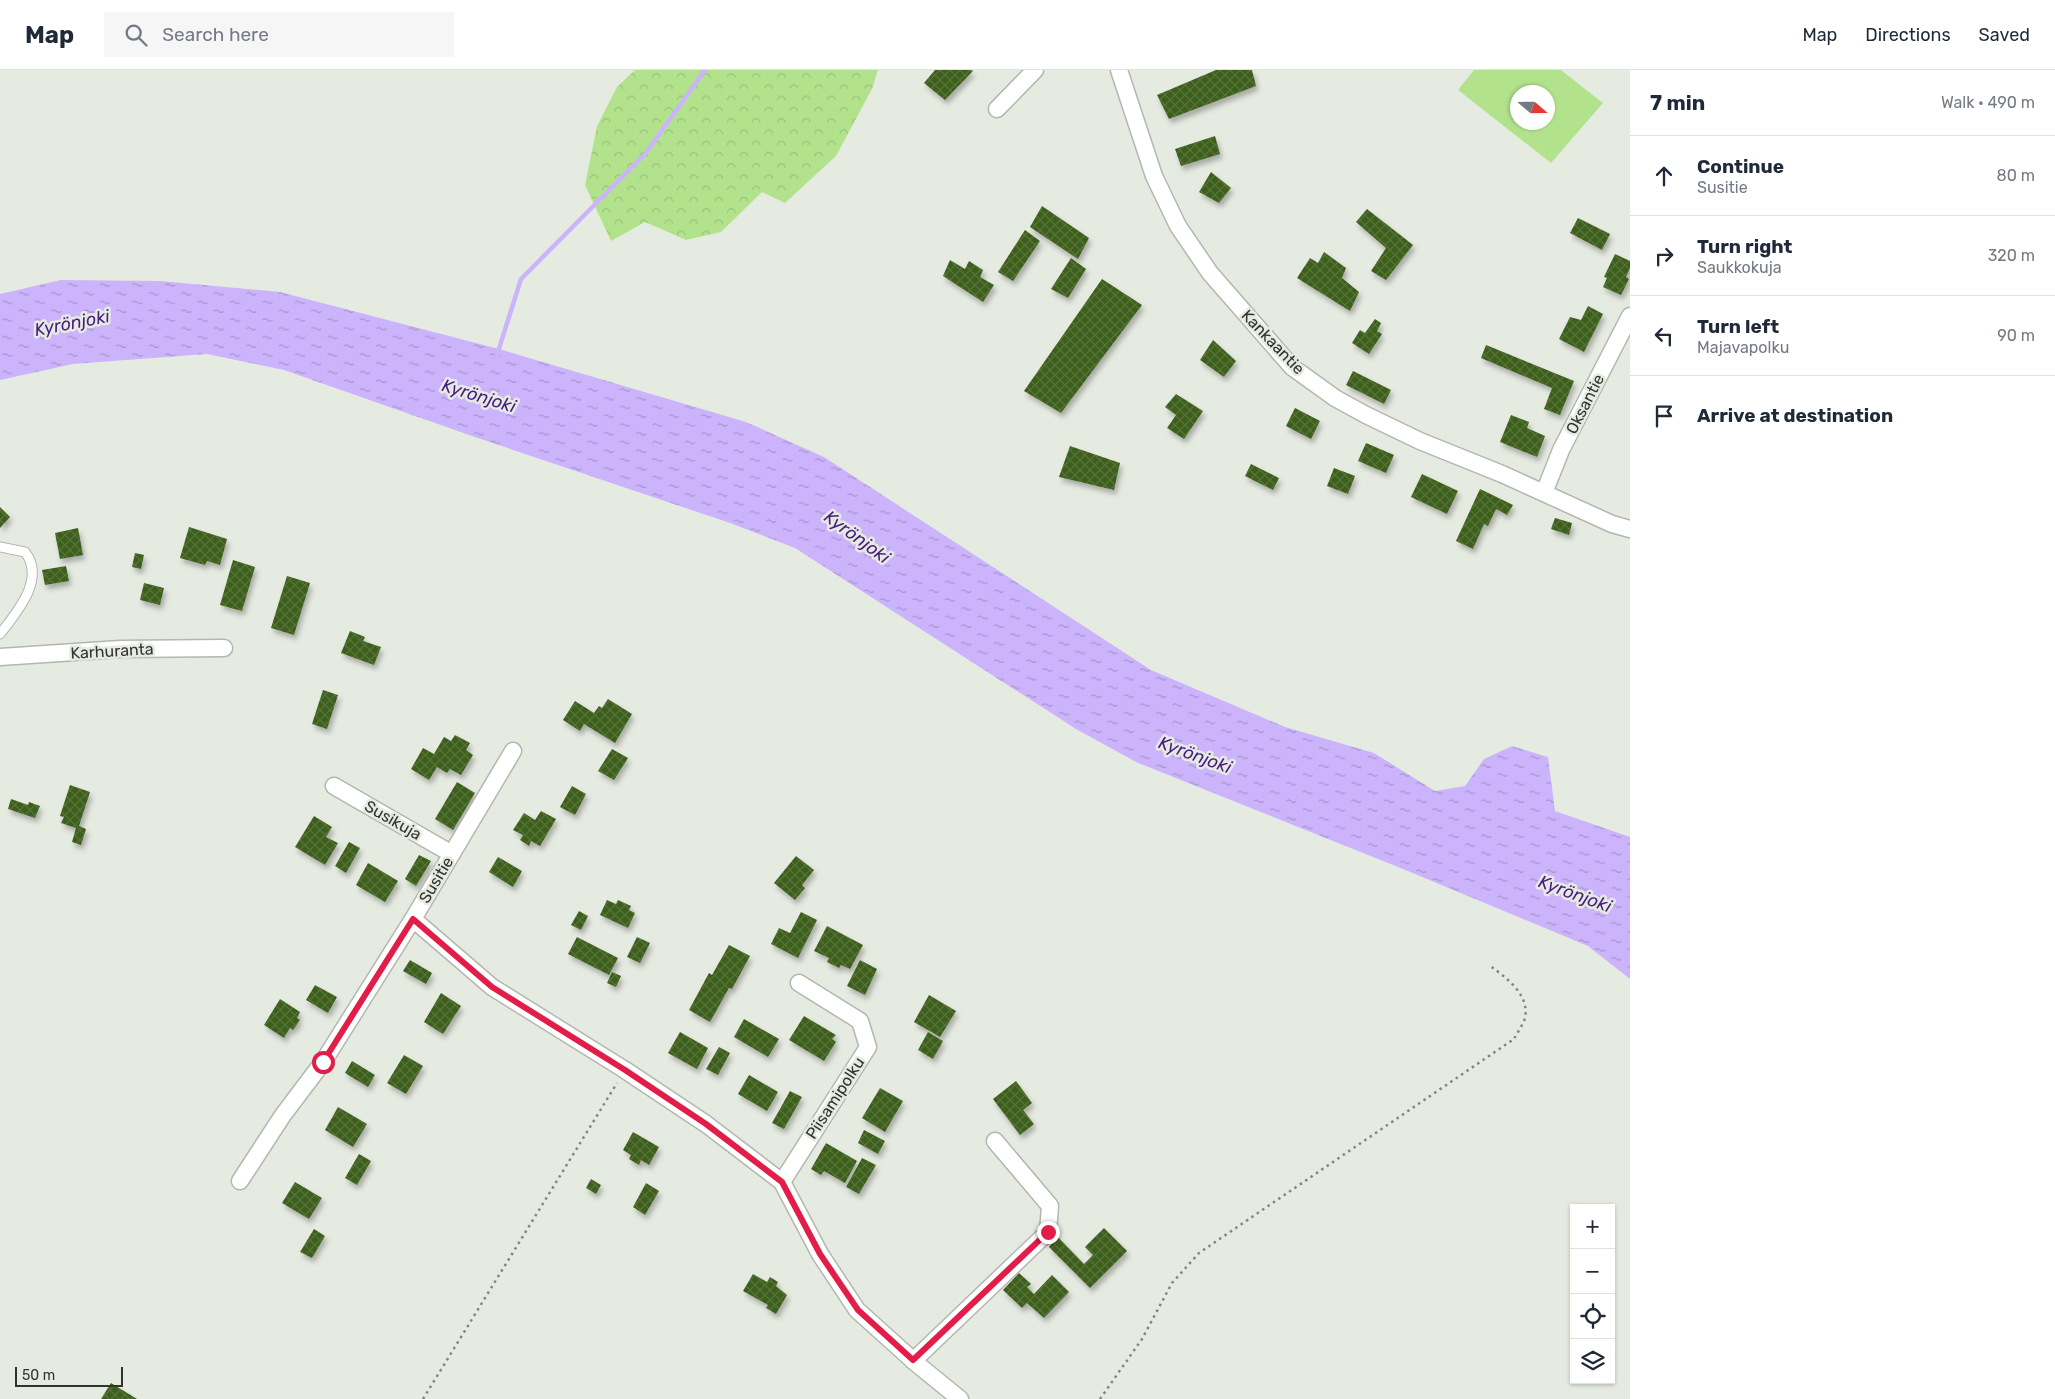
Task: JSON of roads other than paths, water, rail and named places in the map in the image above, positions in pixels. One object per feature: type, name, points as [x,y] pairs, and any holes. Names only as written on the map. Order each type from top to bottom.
[{"type":"street","points":[[997,109],[1035,70]]},
{"type":"street","name":"Kankaantie","points":[[1119,70],[1154,176],[1178,226],[1210,273],[1292,367],[1335,398],[1420,441],[1612,524],[1630,529]]},
{"type":"street","name":"Oksantie","points":[[1544,493],[1560,450],[1630,316]]},
{"type":"street","name":"Karhuranta","points":[[0,657],[120,649],[224,648]]},
{"type":"street","name":"Susitie","points":[[240,1181],[283,1115],[323,1062],[413,919],[513,751]]},
{"type":"street","name":"Susikuja","points":[[334,786],[452,854]]},
{"type":"street","points":[[413,919],[492,987],[625,1070],[706,1124],[782,1182],[820,1254],[858,1310],[913,1360],[960,1399]]},
{"type":"street","name":"Piisamipolku","points":[[782,1182],[868,1047],[860,1021],[799,983]]},
{"type":"street","points":[[913,1360],[1048,1232],[1050,1206],[995,1141]]},
{"type":"lane","points":[[0,547],[25,552],[31,559],[34,572],[24,600],[0,634]]},
{"type":"water","name":"Kyrönjoki","points":[[61,280],[160,281],[280,292],[499,349],[746,422],[824,457],[1151,670],[1285,727],[1374,753],[1435,791],[1465,786],[1484,759],[1512,746],[1548,757],[1555,811],[1630,837],[1630,979],[1588,946],[1403,869],[1136,762],[1076,729],[795,548],[730,523],[284,370],[207,354],[73,364],[0,380],[0,294]]},
{"type":"waterway","points":[[497,355],[521,279],[645,154],[705,70]]}]
